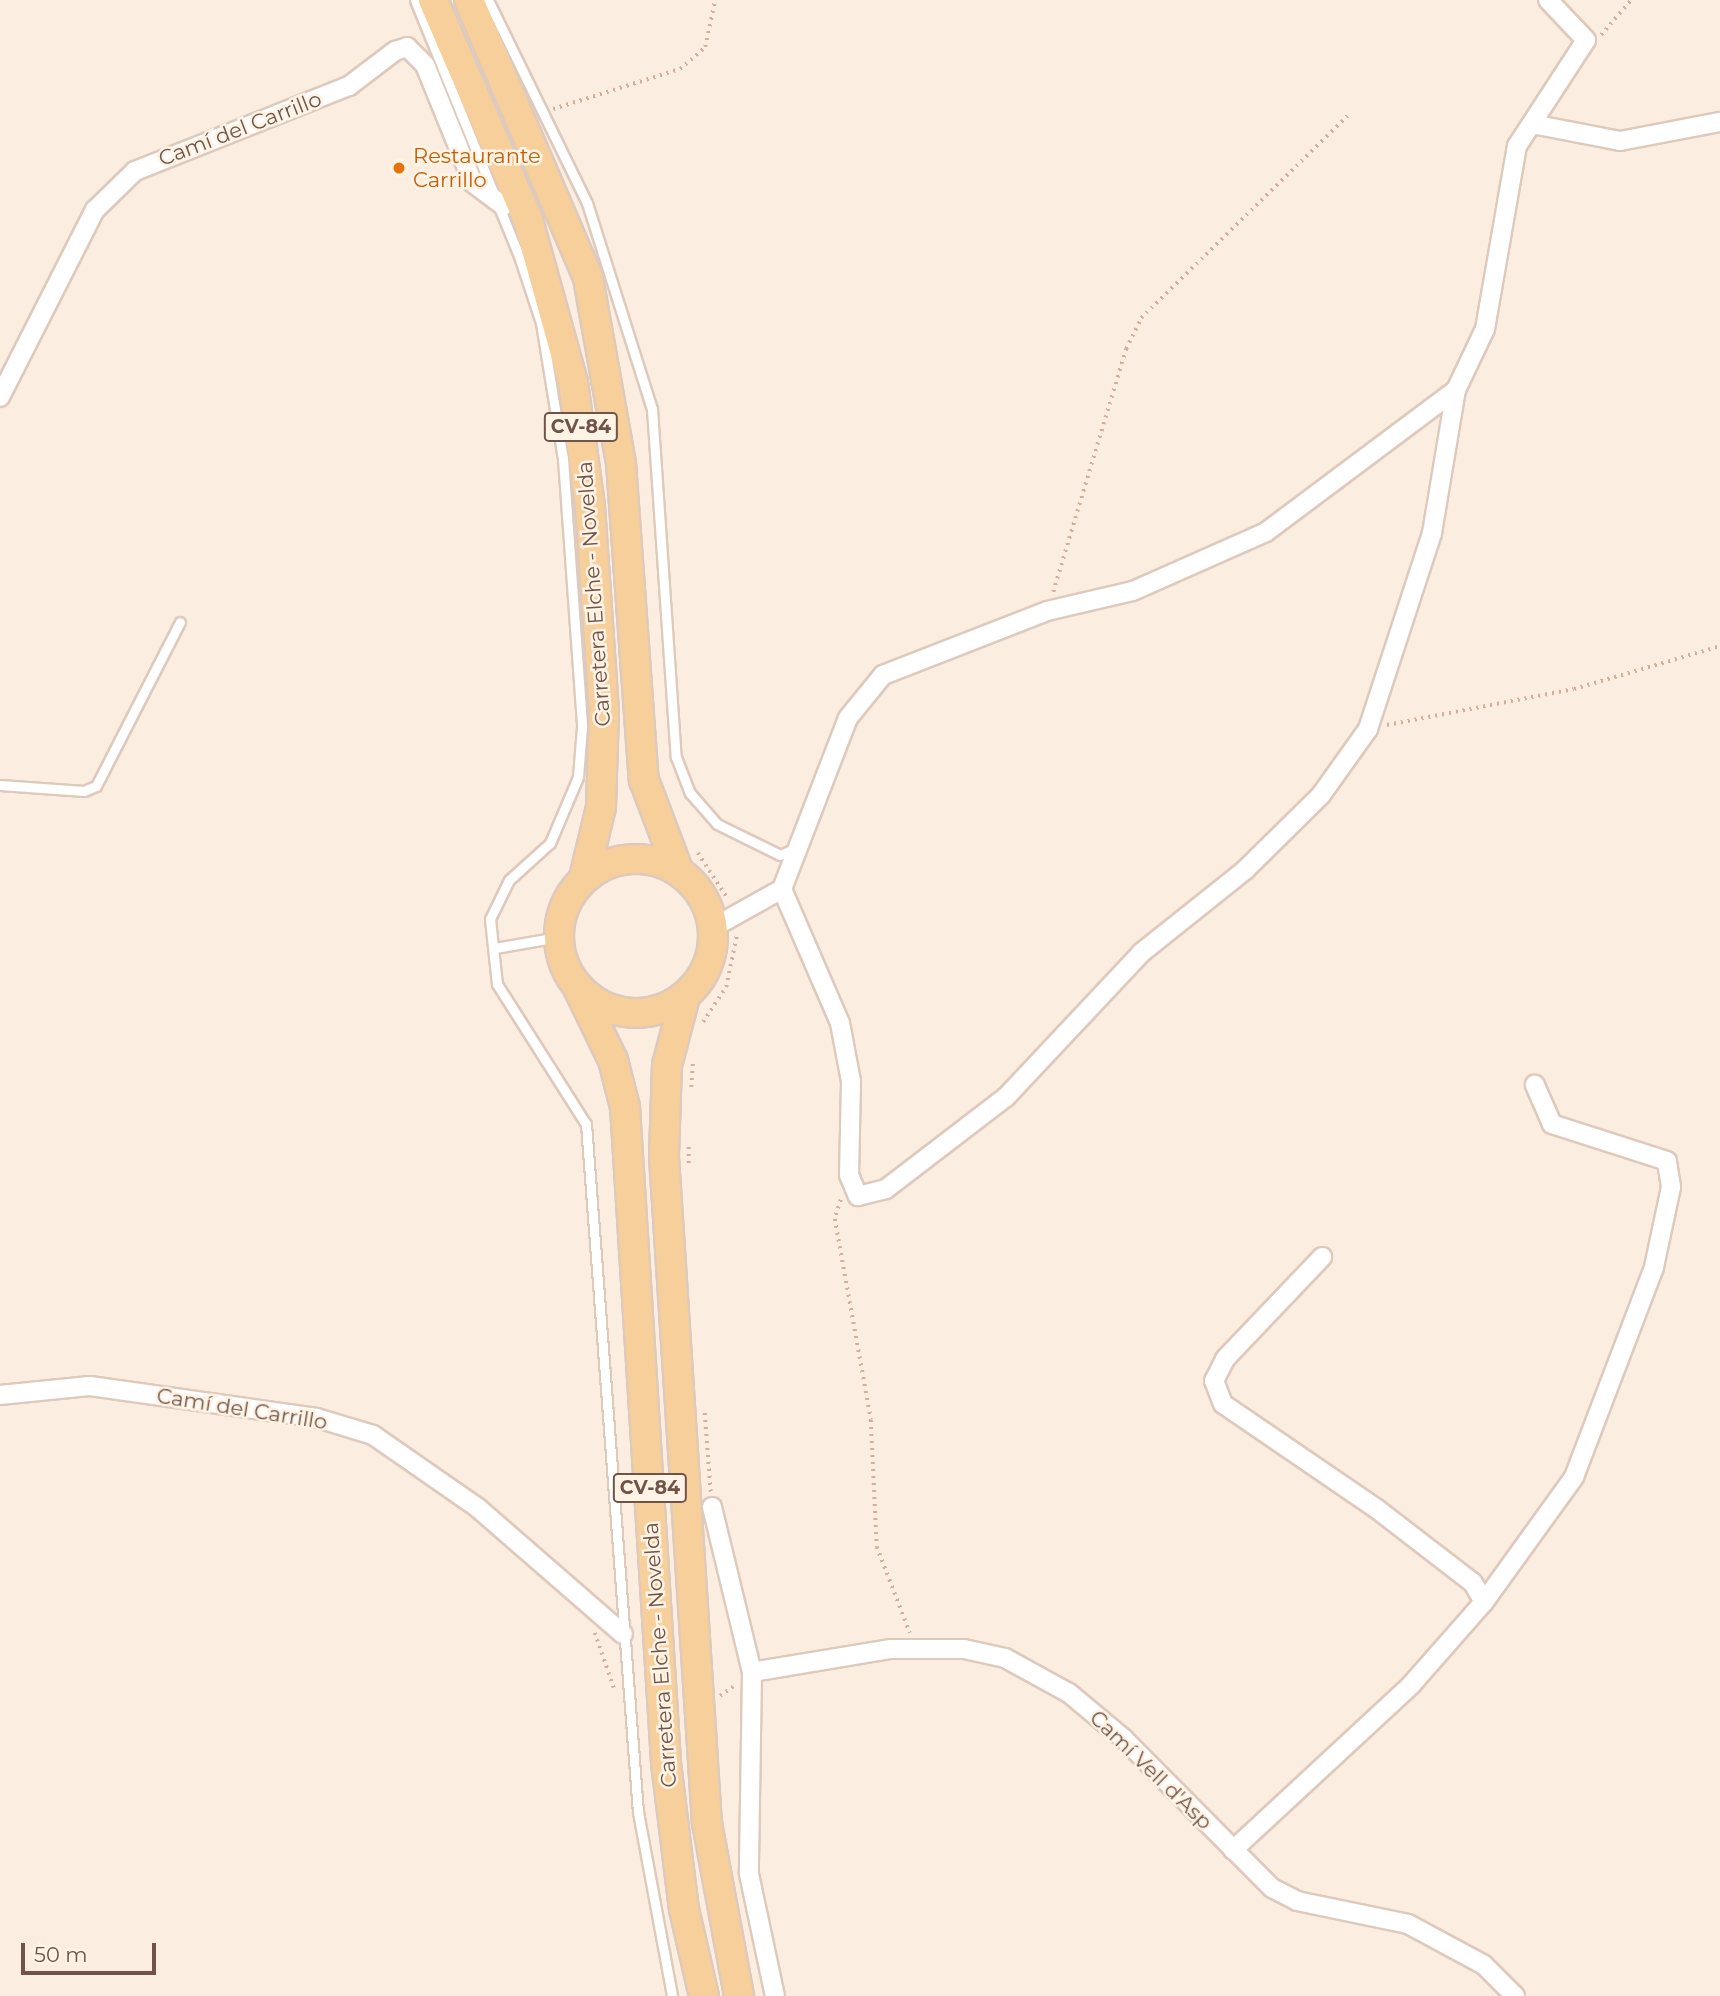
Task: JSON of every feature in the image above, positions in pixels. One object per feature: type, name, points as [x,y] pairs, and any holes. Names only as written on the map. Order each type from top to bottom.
[{"type":"main road","name":"Carretera Elche - Novelda","points":[[433,0],[528,220],[573,382],[590,506],[604,711],[601,807],[584,878]]},
{"type":"main road","name":"Carretera Elche - Novelda","points":[[469,0],[588,278],[621,463],[644,780],[678,870]]},
{"type":"main road","name":"CV-84","points":[[650,859],[678,870],[702,894],[714,927],[708,968],[685,997],[657,1012],[624,1013],[577,986],[558,937],[568,899],[584,878],[624,861],[650,859]]},
{"type":"main road","name":"Carretera Elche - Novelda","points":[[577,986],[613,1060],[625,1107],[666,1763],[684,1909],[704,1996]]},
{"type":"main road","name":"Carretera Elche - Novelda","points":[[685,997],[667,1065],[664,1157],[707,1823],[739,1996]]},
{"type":"street","points":[[782,889],[840,1023],[851,1081],[849,1175],[858,1196],[886,1189],[1006,1097],[1141,953],[1245,870],[1321,795],[1368,729],[1432,533],[1456,390],[1485,328],[1517,146],[1582,53],[1586,40],[1548,0]]},
{"type":"street","name":"Camí del Carrillo","points":[[0,397],[95,210],[135,171],[349,86],[395,51],[407,47],[425,65],[473,183],[502,206]]},
{"type":"street","points":[[1532,124],[1620,141],[1720,122]]},
{"type":"street","points":[[714,927],[782,889],[848,718],[883,675],[1047,611],[1133,592],[1266,532],[1456,390]]},
{"type":"street","points":[[1233,1850],[1411,1685],[1483,1602],[1574,1477],[1654,1267],[1671,1187],[1667,1161],[1552,1124],[1535,1084]]},
{"type":"street","points":[[1322,1257],[1225,1359],[1214,1381],[1223,1404],[1377,1509],[1473,1583],[1483,1602]]},
{"type":"street","name":"Camí del Carrillo","points":[[0,1395],[90,1385],[317,1418],[373,1435],[478,1508],[623,1634]]},
{"type":"street","points":[[712,1507],[752,1672],[749,1874],[775,1996]]},
{"type":"street","name":"Camí Vell d'Asp","points":[[752,1672],[917,1647],[1005,1658],[1060,1687],[1123,1738],[1233,1850],[1252,1873],[1297,1901],[1408,1924],[1450,1943],[1515,1996]]},
{"type":"lane","points":[[415,0],[502,206],[541,323],[555,402],[582,727],[569,811],[550,843],[498,895],[490,919],[497,984],[586,1124],[638,1812],[672,1996]]},
{"type":"lane","points":[[488,0],[587,203],[652,409],[676,757],[690,793],[717,824],[780,855],[798,848]]},
{"type":"lane","points":[[0,785],[84,791],[96,786],[180,622]]},
{"type":"lane","points":[[495,948],[558,937]]},
{"type":"path","points":[[541,112],[680,69],[705,47],[715,0]]},
{"type":"path","points":[[1582,53],[1631,0]]},
{"type":"path","points":[[1047,611],[1126,349],[1141,318],[1347,116]]},
{"type":"path","points":[[1368,729],[1574,689],[1720,646]]},
{"type":"path","points":[[855,1189],[842,1198],[835,1219],[864,1362],[877,1546],[917,1647]]},
{"type":"path","points":[[583,1599],[616,1693]]},
{"type":"place","name":"Restaurante Carrillo","points":[[399,168]]}]
